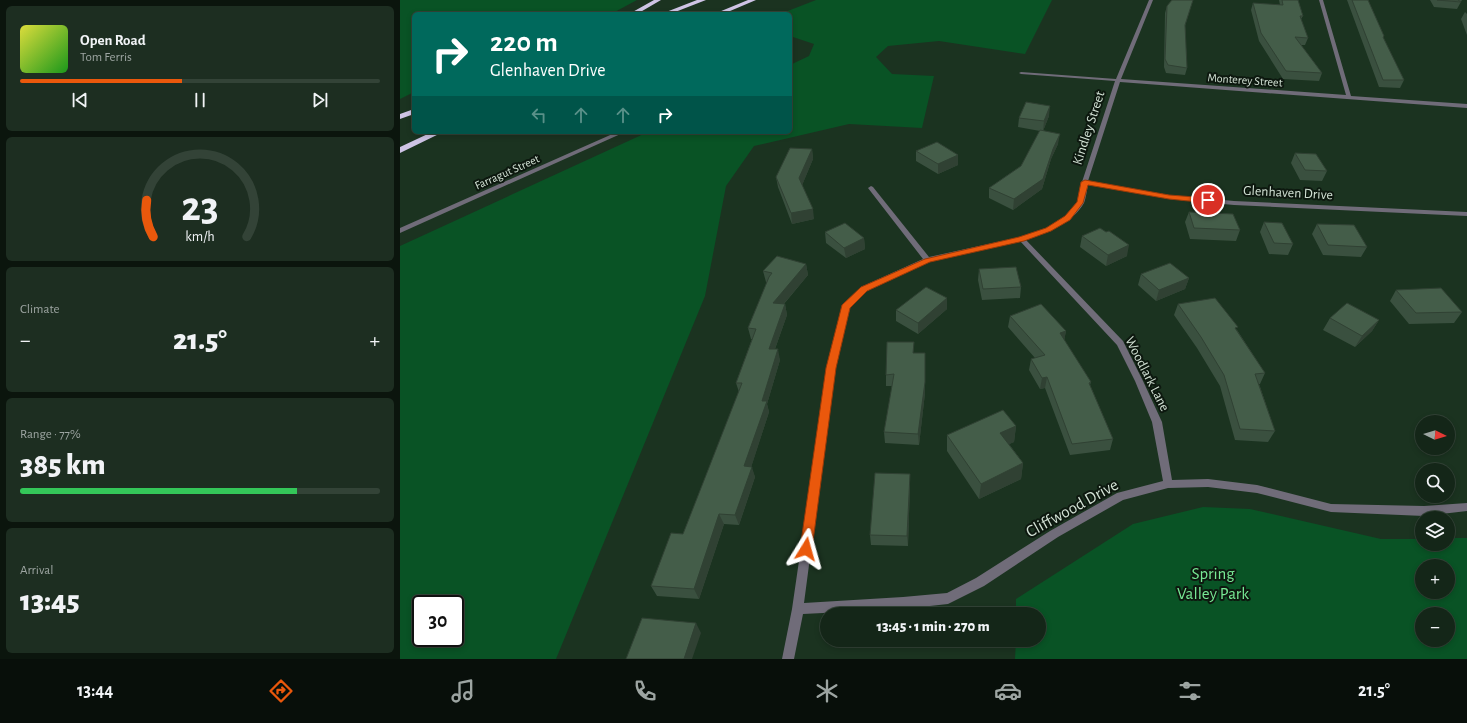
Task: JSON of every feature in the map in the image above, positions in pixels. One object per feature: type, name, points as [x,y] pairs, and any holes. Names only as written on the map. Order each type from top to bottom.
[{"type":"highway","points":[[636,12],[658,0]]},
{"type":"highway","points":[[670,12],[703,0]]},
{"type":"highway","points":[[722,12],[753,0]]},
{"type":"highway","points":[[400,117],[412,112]]},
{"type":"highway","points":[[400,150],[435,134]]},
{"type":"street","name":"Kindley Street","points":[[788,659],[798,609],[831,368],[846,307],[864,289],[928,260],[1022,239],[1048,229],[1068,218],[1081,202],[1085,182],[1118,80],[1151,0]]},
{"type":"street","points":[[1321,0],[1349,97]]},
{"type":"street","name":"Monterey Street","points":[[1021,73],[1467,106]]},
{"type":"street","name":"Farragut Street","points":[[400,231],[618,134]]},
{"type":"street","name":"Glenhaven Drive","points":[[1085,182],[1169,197],[1227,202],[1467,214]]},
{"type":"street","points":[[871,188],[928,260]]},
{"type":"street","name":"Woodlark Lane","points":[[1022,239],[1120,343],[1157,422],[1168,484]]},
{"type":"street","name":"Cliffwood Drive","points":[[798,609],[903,603],[948,598],[980,582],[1054,534],[1122,496],[1168,484],[1208,483],[1257,488],[1331,508],[1424,510],[1467,507]]},
{"type":"green space","points":[[400,0],[637,0],[615,12],[412,12],[412,93],[400,99]]},
{"type":"green space","points":[[816,0],[1052,0],[1025,54],[939,41],[888,46],[876,57],[892,74],[934,76],[922,128],[849,124],[754,146],[726,186],[705,296],[556,659],[400,659],[400,246],[644,134],[792,134],[792,64],[809,56],[814,44],[792,37],[792,12],[785,12]]},
{"type":"green space","name":"Spring Valley Park","points":[[1203,507],[1250,509],[1381,539],[1415,539],[1415,551],[1455,551],[1455,538],[1467,538],[1467,659],[1015,659],[1016,647],[1046,647],[1046,607],[1016,607],[1016,599],[1133,524]]},
{"type":"building","points":[[1172,0],[1193,0],[1185,25],[1187,68],[1168,65],[1165,59],[1167,6]]},
{"type":"building","points":[[1282,0],[1298,0],[1303,16],[1300,16],[1308,38],[1295,37],[1322,73],[1286,71],[1261,33],[1253,3],[1283,5]]},
{"type":"building","points":[[1352,0],[1368,0],[1384,36],[1383,37],[1404,80],[1383,80]]},
{"type":"building","points":[[1437,0],[1458,0],[1461,2]]},
{"type":"building","points":[[1026,102],[1050,106],[1044,121],[1019,118]]},
{"type":"building","points":[[1040,130],[1060,134],[1053,149],[1043,179],[1014,199],[989,188],[1021,166]]},
{"type":"building","points":[[937,142],[958,155],[938,164],[916,151]]},
{"type":"building","points":[[790,148],[812,149],[799,178],[813,209],[791,213],[776,177]]},
{"type":"building","points":[[1295,153],[1316,154],[1327,171],[1305,170]]},
{"type":"building","points":[[1189,212],[1233,214],[1240,230],[1194,228]]},
{"type":"building","points":[[1264,222],[1282,223],[1293,244],[1274,243]]},
{"type":"building","points":[[845,223],[864,238],[844,248],[825,232]]},
{"type":"building","points":[[1317,224],[1354,225],[1367,247],[1328,245]]},
{"type":"building","points":[[1100,228],[1106,232],[1109,231],[1129,245],[1108,255],[1082,236]]},
{"type":"building","points":[[777,256],[806,264],[773,303],[785,304],[769,349],[778,349],[762,401],[767,401],[744,466],[752,467],[735,515],[719,514],[694,589],[651,586],[671,533],[683,534],[742,383],[736,383],[756,329],[748,328],[772,273],[763,271]]},
{"type":"building","points":[[1170,263],[1189,278],[1159,290],[1141,274]]},
{"type":"building","points":[[1016,267],[1021,287],[983,289],[979,269]]},
{"type":"building","points":[[926,287],[947,298],[918,323],[896,310]]},
{"type":"building","points":[[1441,288],[1462,312],[1416,313],[1396,290]]},
{"type":"building","points":[[1215,298],[1238,327],[1235,328],[1265,373],[1255,374],[1275,431],[1240,429],[1224,375],[1201,337],[1178,304]]},
{"type":"building","points":[[1347,303],[1379,320],[1362,336],[1330,318]]},
{"type":"building","points":[[1041,304],[1066,331],[1060,333],[1091,382],[1089,383],[1113,439],[1072,444],[1047,377],[1042,378],[1031,359],[1045,355],[1010,316]]},
{"type":"building","points":[[887,342],[914,342],[913,353],[925,353],[925,382],[918,434],[884,432],[894,374],[886,375]]},
{"type":"building","points":[[1003,410],[1016,426],[1000,433],[1023,463],[981,484],[947,435]]},
{"type":"building","points":[[875,473],[910,474],[907,536],[870,535]]},
{"type":"building","points":[[642,618],[696,623],[684,659],[626,659]]},
{"type":"route","points":[[806,549],[831,368],[846,307],[864,289],[928,260],[1022,239],[1048,229],[1068,218],[1081,202],[1085,182],[1169,197],[1208,200]]}]
